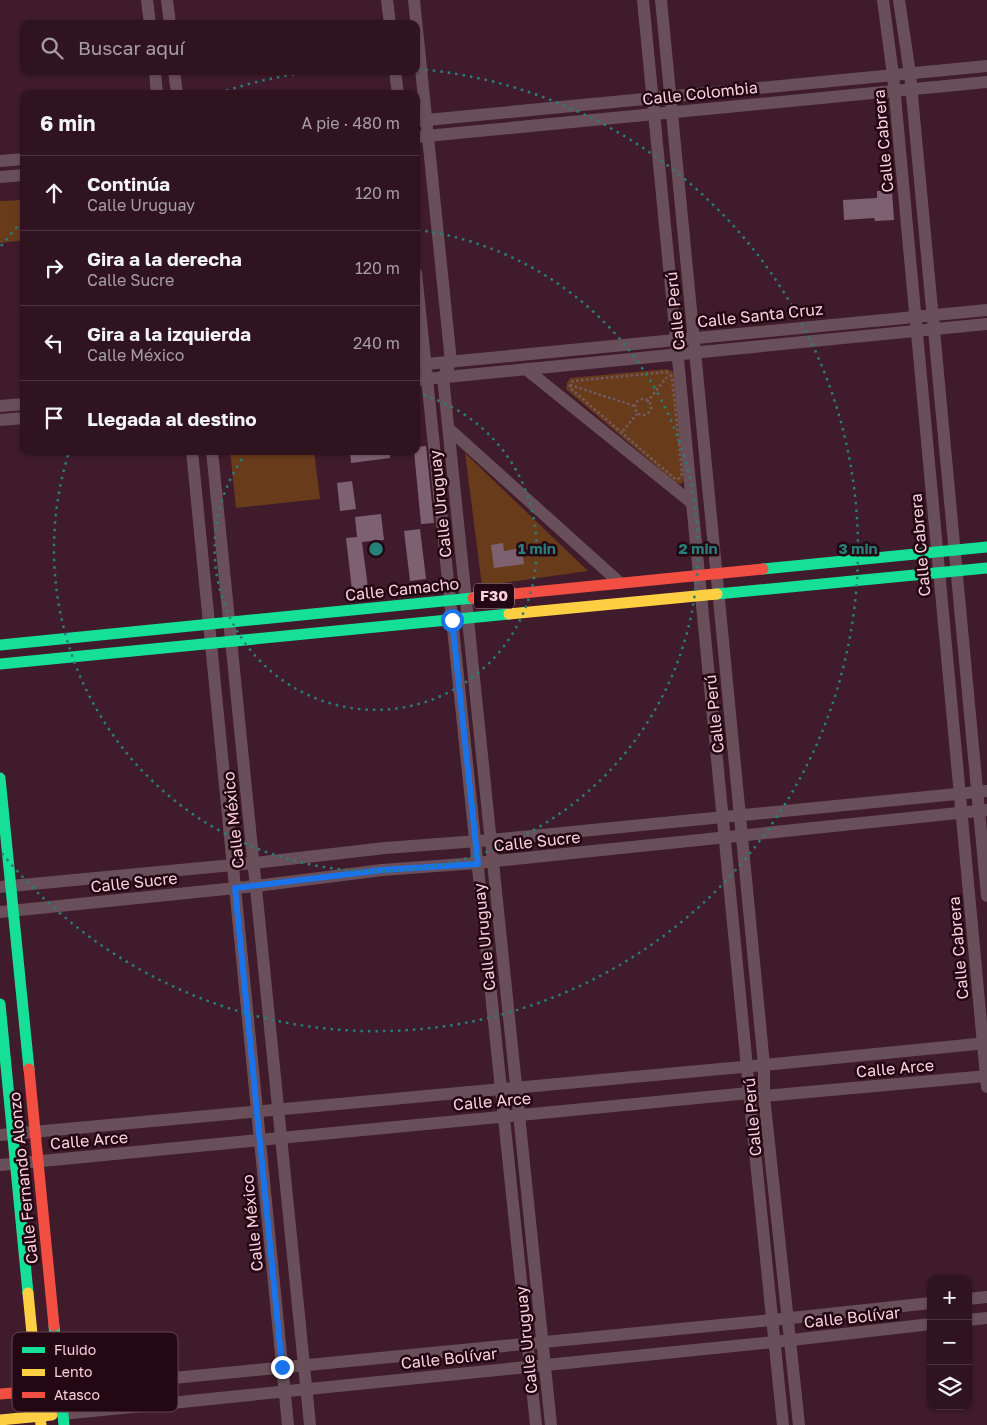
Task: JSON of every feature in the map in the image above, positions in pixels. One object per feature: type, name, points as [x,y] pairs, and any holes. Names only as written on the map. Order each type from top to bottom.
[{"type":"main road","name":"Calle Camacho","points":[[0,645],[987,547]]},
{"type":"main road","name":"F30","points":[[0,664],[987,568]]},
{"type":"main road","name":"Calle Fernando Alonzo","points":[[0,778],[5,887],[13,910],[54,1332]]},
{"type":"main road","name":"Calle Fernando Alonzo","points":[[0,1004],[6,1134],[16,1164],[32,1332]]},
{"type":"main road","name":"Calle Bolívar","points":[[0,1420],[63,1420]]},
{"type":"street","points":[[147,0],[150,20]]},
{"type":"street","points":[[167,0],[170,20]]},
{"type":"street","points":[[387,0],[390,20]]},
{"type":"street","points":[[414,0],[415,20]]},
{"type":"street","name":"Calle Perú","points":[[643,0],[782,1425]]},
{"type":"street","name":"Calle Perú","points":[[661,0],[764,1066],[764,1096],[799,1425]]},
{"type":"street","name":"Calle Cabrera","points":[[882,0],[893,75],[987,1079]]},
{"type":"street","name":"Calle Cabrera","points":[[900,0],[910,74],[956,571],[982,792],[987,896]]},
{"type":"street","name":"Calle Colombia","points":[[421,121],[987,66]]},
{"type":"street","points":[[155,75],[157,90]]},
{"type":"street","points":[[175,75],[176,90]]},
{"type":"street","points":[[396,75],[397,90]]},
{"type":"street","points":[[418,75],[419,90]]},
{"type":"street","name":"Calle Colombia","points":[[422,136],[987,82]]},
{"type":"street","points":[[420,104],[422,136],[451,362],[443,377]]},
{"type":"street","points":[[0,162],[20,160]]},
{"type":"street","points":[[0,177],[20,175]]},
{"type":"street","name":"Calle Santa Cruz","points":[[421,365],[987,310]]},
{"type":"street","name":"Calle Santa Cruz","points":[[422,379],[987,324]]},
{"type":"street","name":"Calle Uruguay","points":[[420,347],[422,379],[450,600],[536,1425]]},
{"type":"street","points":[[526,369],[692,503]]},
{"type":"street","name":"Calle Uruguay","points":[[443,377],[551,1425]]},
{"type":"street","points":[[0,406],[20,404]]},
{"type":"street","points":[[0,420],[20,418]]},
{"type":"street","points":[[449,429],[620,584]]},
{"type":"street","name":"Calle México","points":[[192,455],[288,1425]]},
{"type":"street","name":"Calle México","points":[[212,455],[310,1425]]},
{"type":"street","name":"Calle Sucre","points":[[5,887],[254,863],[385,848],[475,842],[982,792]]},
{"type":"street","name":"Calle Sucre","points":[[0,912],[256,886],[382,870],[478,864],[983,810]]},
{"type":"street","name":"Calle Arce","points":[[6,1134],[764,1066],[985,1043]]},
{"type":"street","name":"Calle Arce","points":[[0,1165],[749,1093],[764,1096],[987,1079]]},
{"type":"street","points":[[972,1299],[987,1297]]},
{"type":"street","name":"Calle Bolívar","points":[[178,1377],[789,1319],[927,1303]]},
{"type":"street","points":[[972,1320],[987,1318]]},
{"type":"street","name":"Calle Bolívar","points":[[178,1405],[306,1389],[774,1342],[927,1324]]},
{"type":"street","name":"Calle Bolívar","points":[[63,1420],[126,1412]]},
{"type":"path","points":[[666,372],[670,374],[672,377],[681,477],[674,478],[572,391],[570,385],[573,381],[666,372]]},
{"type":"path","points":[[647,402],[670,374]]},
{"type":"path","points":[[570,385],[635,406],[638,413],[644,415],[648,413],[650,408],[647,402],[641,400],[635,406]]},
{"type":"path","points":[[621,433],[638,413]]},
{"type":"shaded area","points":[[20,200],[20,240],[0,243],[0,201]]},
{"type":"shaded area","points":[[667,369],[672,371],[675,376],[684,481],[681,484],[676,483],[566,389],[570,378]]},
{"type":"shaded area","points":[[465,453],[588,571],[482,586]]},
{"type":"shaded area","points":[[230,455],[314,455],[320,499],[236,508]]},
{"type":"building","points":[[892,190],[894,220],[875,221],[874,218],[844,220],[843,200],[877,198],[877,191]]},
{"type":"building","points":[[426,446],[434,523],[421,524],[414,455],[420,455],[420,447]]},
{"type":"building","points":[[350,455],[390,455],[390,458],[351,463]]},
{"type":"building","points":[[352,481],[356,509],[340,511],[337,483]]},
{"type":"building","points":[[381,514],[384,540],[362,542],[368,588],[352,590],[346,538],[357,537],[355,517]]},
{"type":"building","points":[[420,529],[426,579],[410,581],[404,531]]},
{"type":"building","points":[[503,543],[504,551],[522,548],[524,564],[494,568],[491,545]]},
{"type":"traffic: fast","points":[[763,569],[987,547]]},
{"type":"traffic: fast","points":[[717,594],[987,568]]},
{"type":"traffic: fast","points":[[0,645],[473,598]]},
{"type":"traffic: fast","points":[[0,664],[509,614]]},
{"type":"traffic: fast","points":[[0,778],[29,1069]]},
{"type":"traffic: fast","points":[[0,1004],[28,1293]]},
{"type":"traffic: fast","points":[[54,1326],[55,1332]]},
{"type":"traffic: fast","points":[[63,1412],[64,1425]]},
{"type":"traffic: slow","points":[[509,614],[717,594]]},
{"type":"traffic: slow","points":[[28,1293],[32,1332]]},
{"type":"traffic: slow","points":[[40,1412],[41,1425]]},
{"type":"traffic: slow","points":[[0,1420],[52,1415]]},
{"type":"traffic: jam","points":[[473,598],[763,569]]},
{"type":"traffic: jam","points":[[29,1069],[54,1326]]},
{"type":"traffic: jam","points":[[0,1394],[12,1393]]},
{"type":"route","points":[[282,1367],[235,888],[382,870],[478,864],[452,620]]}]
